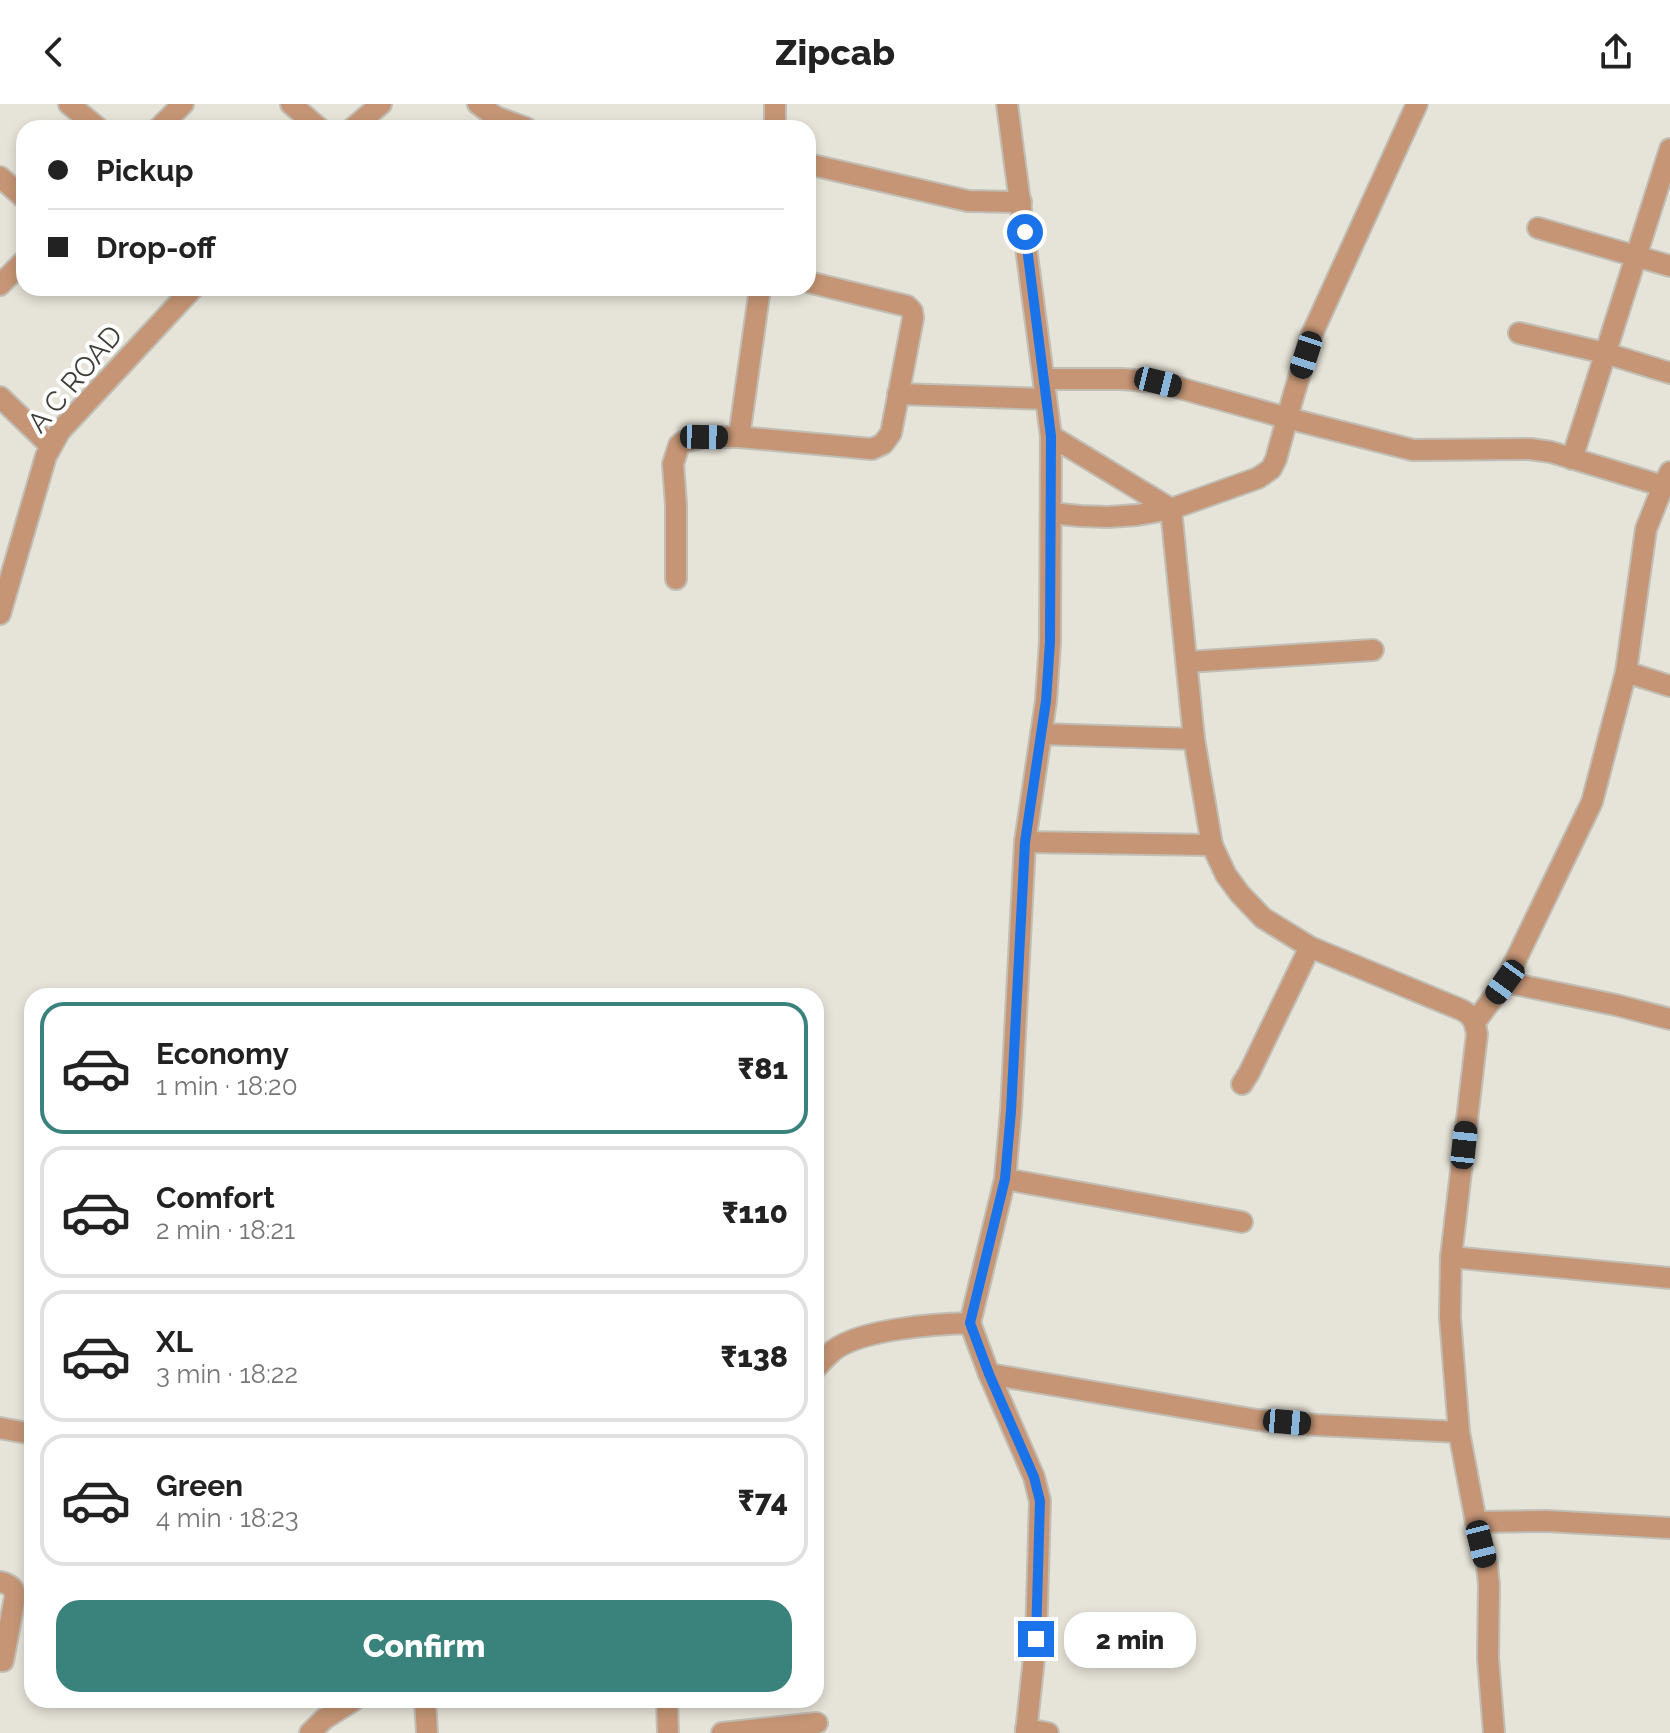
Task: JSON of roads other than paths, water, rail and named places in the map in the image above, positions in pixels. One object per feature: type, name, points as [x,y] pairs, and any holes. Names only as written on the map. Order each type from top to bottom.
[{"type":"street","points":[[69,104],[88,120]]},
{"type":"street","points":[[167,120],[183,104]]},
{"type":"street","points":[[291,104],[310,120]]},
{"type":"street","points":[[362,120],[381,104]]},
{"type":"street","points":[[478,104],[504,120]]},
{"type":"street","points":[[1007,104],[1051,436],[1050,642],[1046,701],[1025,842],[1005,1179],[970,1323],[1017,1441],[1026,1456],[1040,1501],[1036,1639],[1026,1731],[1048,1733]]},
{"type":"street","points":[[1051,513],[1108,517],[1171,509],[1265,474],[1271,469],[1312,334],[1417,104]]},
{"type":"street","points":[[1572,459],[1670,149]]},
{"type":"street","points":[[816,166],[968,201],[1021,202]]},
{"type":"street","points":[[0,177],[16,191]]},
{"type":"street","points":[[1538,228],[1670,266]]},
{"type":"street","points":[[0,285],[16,269]]},
{"type":"street","points":[[676,579],[673,464],[679,445],[704,437],[739,437],[872,449],[883,444],[891,433],[912,311],[907,306],[816,284]]},
{"type":"street","name":"A C ROAD","points":[[0,614],[51,446],[60,431],[186,296]]},
{"type":"street","points":[[739,437],[759,296]]},
{"type":"street","points":[[1519,333],[1605,353],[1670,373]]},
{"type":"street","points":[[898,394],[1045,389],[1122,379],[1158,382],[1413,450],[1530,449],[1666,479],[1646,529],[1626,672],[1592,802],[1505,982],[1475,1022]]},
{"type":"street","points":[[0,397],[51,446]]},
{"type":"street","points":[[1051,436],[1171,509]]},
{"type":"street","points":[[1171,509],[1194,739],[1212,845],[1226,875],[1263,918],[1310,947],[1462,1010],[1471,1015],[1475,1022],[1477,1034],[1451,1257],[1450,1317],[1459,1432],[1487,1565],[1488,1658],[1494,1733]]},
{"type":"street","points":[[1187,662],[1373,650]]},
{"type":"street","points":[[1626,672],[1670,686]]},
{"type":"street","points":[[1041,734],[1194,739]]},
{"type":"street","points":[[1025,842],[1212,845]]},
{"type":"street","points":[[1242,1084],[1310,947]]},
{"type":"street","points":[[1505,982],[1670,1019]]},
{"type":"street","points":[[1005,1179],[1242,1222]]},
{"type":"street","points":[[1451,1257],[1670,1278]]},
{"type":"street","points":[[824,1360],[835,1349],[855,1340],[888,1332],[970,1323]]},
{"type":"street","points":[[989,1374],[1257,1420],[1459,1432]]},
{"type":"street","points":[[0,1428],[24,1432]]},
{"type":"street","points":[[1476,1522],[1547,1521],[1670,1528]]},
{"type":"street","points":[[0,1582],[11,1586],[15,1597],[3,1661]]},
{"type":"street","points":[[310,1733],[341,1708]]},
{"type":"street","points":[[425,1708],[427,1733]]},
{"type":"street","points":[[667,1708],[668,1733]]},
{"type":"street","points":[[722,1733],[817,1723]]}]
